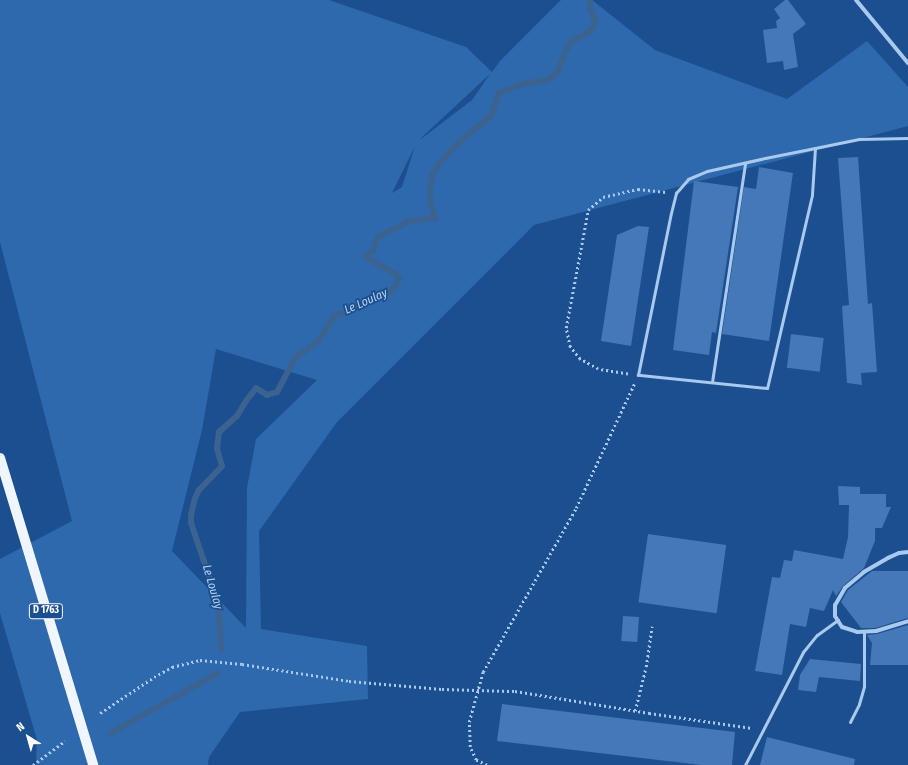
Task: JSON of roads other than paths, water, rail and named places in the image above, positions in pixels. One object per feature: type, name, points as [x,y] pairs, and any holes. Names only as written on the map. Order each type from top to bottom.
[{"type":"main road","name":"D 1763","points":[[0,458],[93,765]]},
{"type":"street","points":[[856,0],[908,63]]},
{"type":"street","points":[[908,552],[899,553],[864,572],[845,588],[835,604],[835,616],[842,627],[857,632],[876,631],[908,621]]},
{"type":"lane","points":[[815,148],[812,195],[767,388],[638,375],[676,193],[688,179],[707,171],[858,138],[908,138]]},
{"type":"lane","points":[[712,382],[745,163]]},
{"type":"lane","points":[[745,765],[804,652],[817,635],[838,620]]},
{"type":"lane","points":[[850,722],[859,704],[864,686],[864,632]]},
{"type":"waterway","name":"Le Loulay","points":[[221,649],[219,606],[191,523],[191,515],[195,498],[199,490],[222,466],[217,448],[219,432],[237,416],[256,388],[267,395],[277,392],[295,358],[318,341],[334,316],[362,305],[382,292],[391,292],[399,278],[396,274],[365,257],[373,250],[378,237],[409,221],[435,218],[430,200],[430,187],[433,174],[440,162],[460,141],[491,116],[499,93],[522,84],[547,80],[557,73],[568,46],[572,41],[589,32],[593,27],[595,20],[590,8],[590,0]]},
{"type":"waterway","name":"Le Loulay","points":[[111,733],[218,673]]}]
